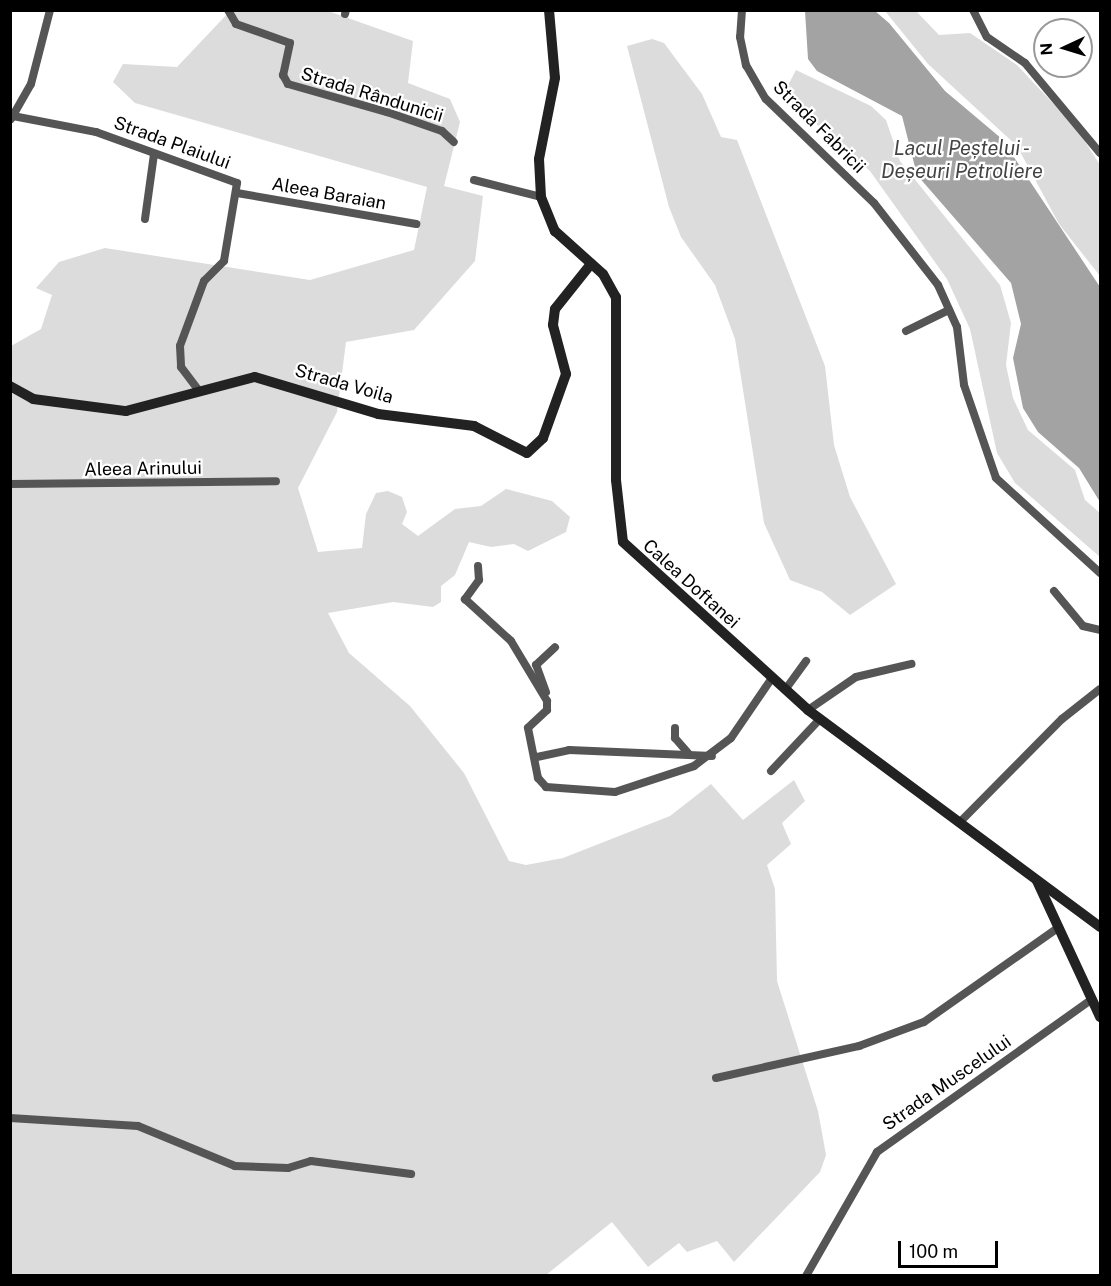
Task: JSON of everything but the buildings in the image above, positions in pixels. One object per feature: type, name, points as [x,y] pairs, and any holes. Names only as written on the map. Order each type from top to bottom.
[{"type":"main road","name":"Calea Doftanei","points":[[549,10],[555,78],[539,159],[541,197],[555,231],[611,285],[618,304],[615,424],[623,542],[808,710],[1101,927]]},
{"type":"main road","name":"Strada Voila","points":[[10,386],[33,399],[126,411],[255,377],[378,414],[474,426],[527,453],[543,438],[566,374],[555,309],[591,264]]},
{"type":"main road","points":[[1036,878],[1101,1017]]},
{"type":"street","points":[[12,118],[31,84],[50,10]]},
{"type":"street","name":"Strada Rândunicii","points":[[228,10],[236,24],[290,43],[283,75],[288,84],[387,112],[442,131],[454,142]]},
{"type":"street","name":"Strada Fabricii","points":[[742,10],[742,50],[758,88],[880,210],[923,261],[949,310],[958,335],[966,392],[996,478],[1101,573]]},
{"type":"street","points":[[976,12],[994,44],[1025,63],[1074,115],[1101,153]]},
{"type":"street","name":"Strada Plaiului","points":[[12,118],[57,121],[235,181],[237,193],[224,261],[204,281],[180,346],[181,368],[199,391]]},
{"type":"street","points":[[145,219],[154,154]]},
{"type":"street","points":[[474,180],[541,197]]},
{"type":"street","name":"Aleea Baraian","points":[[237,193],[416,224]]},
{"type":"street","points":[[906,331],[949,310]]},
{"type":"street","name":"Aleea Arinului","points":[[10,484],[276,481]]},
{"type":"street","points":[[478,566],[479,580],[465,599],[511,641],[547,701]]},
{"type":"street","points":[[1054,591],[1083,626],[1101,630]]},
{"type":"street","points":[[555,647],[536,665],[547,701],[547,710],[528,728],[537,757],[538,778],[546,787],[569,785],[604,793],[641,786],[712,756],[731,738],[772,678]]},
{"type":"street","points":[[785,690],[806,661]]},
{"type":"street","points":[[808,710],[856,677],[911,664]]},
{"type":"street","points":[[960,822],[1062,718],[1101,688]]},
{"type":"street","points":[[771,771],[820,719]]},
{"type":"street","points":[[675,728],[675,738],[689,754]]},
{"type":"street","points":[[537,757],[569,750],[712,756]]},
{"type":"street","points":[[716,1078],[859,1046],[924,1022],[1059,927]]},
{"type":"street","name":"Strada Muscelului","points":[[807,1275],[878,1152],[1092,999]]},
{"type":"street","points":[[10,1119],[138,1126],[235,1166],[288,1168],[311,1161],[411,1174]]},
{"type":"shaded area","points":[[230,11],[328,11],[413,41],[408,83],[450,99],[460,122],[444,186],[483,196],[475,261],[414,330],[346,342],[337,412],[298,488],[318,552],[362,548],[366,514],[376,493],[388,491],[402,497],[407,512],[402,524],[418,536],[455,509],[481,506],[506,489],[552,501],[570,517],[566,532],[528,551],[514,544],[491,547],[469,542],[455,575],[441,586],[441,602],[433,607],[393,602],[328,613],[349,653],[410,706],[464,773],[509,861],[526,865],[563,858],[670,816],[711,784],[743,820],[794,780],[805,801],[782,823],[791,844],[767,865],[775,889],[777,981],[818,1111],[826,1155],[820,1172],[734,1262],[717,1241],[687,1252],[679,1243],[648,1267],[612,1222],[546,1275],[11,1276],[11,346],[41,329],[52,295],[36,288],[59,262],[105,248],[310,280],[414,250],[427,187],[135,103],[113,82],[123,64],[177,67]]},
{"type":"shaded area","points":[[885,11],[916,11],[939,35],[970,33],[1017,65],[1077,129],[1100,165],[1100,276],[1059,224],[1017,146],[928,64]]},
{"type":"shaded area","points":[[652,39],[664,43],[702,94],[721,137],[737,140],[825,366],[834,445],[850,497],[896,584],[850,615],[822,592],[790,580],[764,523],[735,339],[715,285],[681,237],[669,207],[627,46]]},
{"type":"shaded area","points":[[796,70],[871,106],[886,120],[900,161],[1000,285],[1011,323],[1006,365],[1013,398],[1028,430],[1075,470],[1085,500],[1100,513],[1100,557],[1015,483],[997,453],[970,329],[947,279],[870,171],[783,95]]},
{"type":"water","name":"Lacul Peștelui - Deșeuri Petroliere","points":[[805,11],[875,11],[889,23],[945,91],[1002,139],[1100,287],[1100,502],[1079,468],[1038,432],[1023,408],[1013,358],[1021,324],[1011,283],[917,175],[902,116],[817,71],[808,59]]}]
